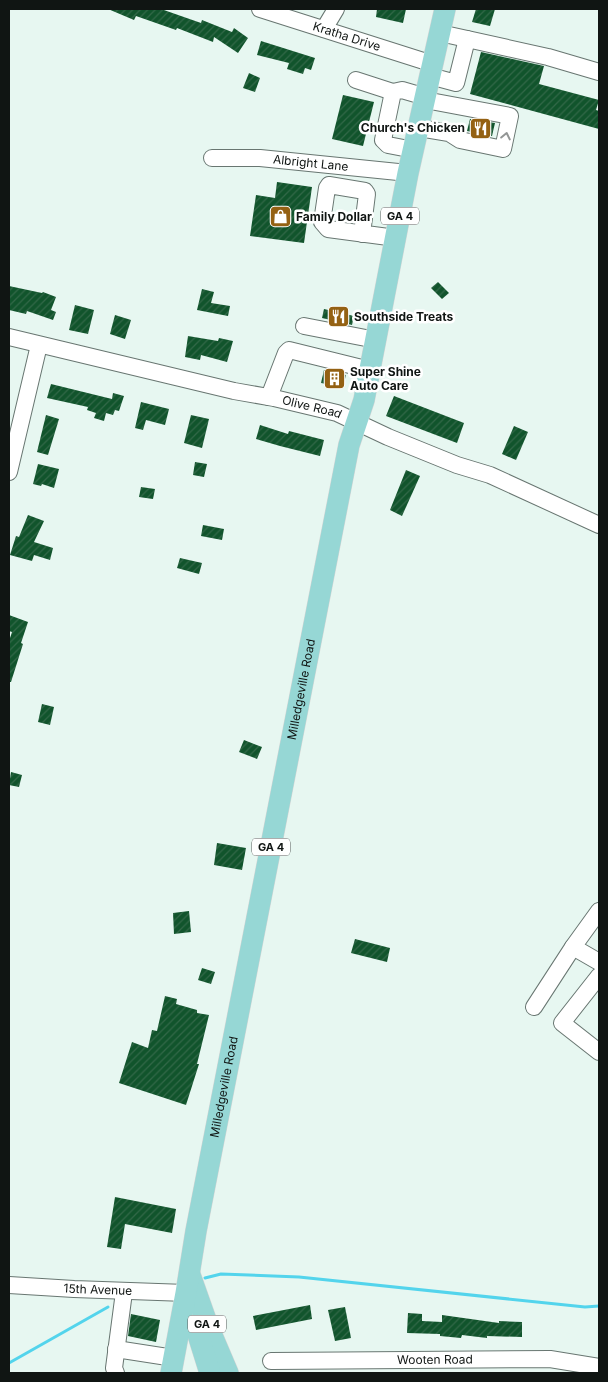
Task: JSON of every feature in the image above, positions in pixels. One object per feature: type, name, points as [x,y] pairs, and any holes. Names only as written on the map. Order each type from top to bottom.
[{"type":"main road","name":"Milledgeville Road","points":[[172,1366],[196,1231],[347,454],[364,400],[408,173],[445,9]]},
{"type":"main road","name":"GA 4","points":[[190,1272],[208,1326],[228,1373]]},
{"type":"main road","name":"GA 4","points":[[186,1293],[210,1373]]},
{"type":"street","name":"Kratha Drive","points":[[260,9],[324,29],[432,70],[456,83],[466,39]]},
{"type":"street","points":[[324,29],[336,9]]},
{"type":"street","points":[[440,33],[548,57],[599,72]]},
{"type":"street","points":[[356,80],[393,92],[402,90],[425,99],[510,116],[503,149],[460,140],[449,133],[419,128]]},
{"type":"street","points":[[393,92],[383,140],[388,145],[414,150]]},
{"type":"street","name":"Albright Lane","points":[[212,158],[260,158],[408,173]]},
{"type":"street","points":[[362,234],[396,238]]},
{"type":"street","points":[[304,326],[376,340]]},
{"type":"street","name":"Olive Road","points":[[9,337],[234,391],[337,413],[356,423],[457,465],[490,475],[599,526]]},
{"type":"street","points":[[9,472],[39,345]]},
{"type":"street","points":[[269,397],[286,353],[289,350],[370,370]]},
{"type":"street","points":[[534,1007],[599,911]]},
{"type":"street","points":[[573,947],[599,962]]},
{"type":"street","points":[[598,1049],[562,1023],[599,976]]},
{"type":"street","name":"15th Avenue","points":[[9,1284],[124,1292],[186,1293]]},
{"type":"street","points":[[116,1373],[114,1368],[124,1292]]},
{"type":"street","points":[[116,1349],[172,1366]]},
{"type":"street","name":"Wooten Road","points":[[283,1365],[550,1359],[599,1367]]},
{"type":"building","points":[[108,9],[161,9],[201,23],[202,20],[232,32],[234,28],[248,38],[238,53],[214,37],[213,42],[177,28],[176,30],[136,16],[134,20]]},
{"type":"building","points":[[377,9],[406,9],[403,23],[376,17]]},
{"type":"building","points":[[476,9],[495,9],[490,26],[472,22]]},
{"type":"building","points":[[261,41],[315,58],[311,70],[305,68],[303,74],[287,69],[289,63],[257,55]]},
{"type":"building","points":[[481,52],[544,66],[539,84],[599,100],[596,110],[599,111],[599,129],[470,94]]},
{"type":"building","points":[[249,73],[260,78],[255,92],[243,88]]},
{"type":"building","points":[[343,95],[374,102],[363,146],[332,139]]},
{"type":"building","points":[[470,119],[495,123],[492,136],[467,131]]},
{"type":"building","name":"Family Dollar","points":[[277,182],[312,187],[304,243],[250,236],[256,195],[275,198]]},
{"type":"building","points":[[438,282],[449,293],[442,299],[431,288]]},
{"type":"building","points":[[9,286],[43,292],[56,297],[51,310],[56,312],[53,320],[27,311],[26,314],[9,310]]},
{"type":"building","points":[[202,289],[214,292],[211,303],[230,306],[228,316],[197,310]]},
{"type":"building","points":[[75,305],[94,310],[88,334],[69,330]]},
{"type":"building","name":"Southside Treats","points":[[324,309],[354,316],[352,325],[322,318]]},
{"type":"building","points":[[115,315],[131,320],[125,339],[110,334]]},
{"type":"building","points":[[188,336],[218,341],[219,338],[233,341],[227,362],[201,355],[200,360],[185,357]]},
{"type":"building","name":"Super Shine Auto Care","points":[[324,370],[346,375],[343,387],[321,383]]},
{"type":"building","points":[[51,384],[112,399],[113,393],[124,396],[119,411],[115,410],[113,415],[106,413],[104,421],[94,418],[96,413],[87,410],[88,407],[47,398]]},
{"type":"building","points":[[394,396],[464,423],[457,443],[386,416]]},
{"type":"building","points":[[141,402],[169,409],[165,425],[146,420],[143,430],[135,428]]},
{"type":"building","points":[[46,415],[59,419],[48,455],[37,452]]},
{"type":"building","points":[[191,415],[209,419],[202,448],[184,443]]},
{"type":"building","points":[[260,425],[288,434],[289,431],[324,440],[320,456],[256,439]]},
{"type":"building","points":[[514,426],[528,432],[516,460],[502,454]]},
{"type":"building","points":[[195,462],[207,464],[204,477],[193,475]]},
{"type":"building","points":[[38,464],[59,469],[54,488],[42,484],[41,486],[33,484]]},
{"type":"building","points":[[406,470],[420,476],[402,516],[390,510]]},
{"type":"building","points":[[141,487],[155,489],[153,499],[139,497]]},
{"type":"building","points":[[28,515],[44,521],[34,542],[53,548],[50,560],[34,555],[32,561],[10,555],[16,536],[19,537]]},
{"type":"building","points":[[203,525],[224,529],[222,540],[201,536]]},
{"type":"building","points":[[180,558],[202,563],[199,574],[177,568]]},
{"type":"building","points":[[9,615],[28,622],[11,682],[9,682],[9,641],[12,632],[9,631]]},
{"type":"building","points":[[42,704],[54,707],[50,725],[38,722]]},
{"type":"building","points":[[244,740],[262,747],[257,759],[239,752]]},
{"type":"building","points":[[11,772],[22,775],[19,787],[9,785]]},
{"type":"building","points":[[217,843],[246,848],[242,870],[214,865]]},
{"type":"building","points":[[189,911],[191,932],[174,934],[173,913]]},
{"type":"building","points":[[355,939],[390,948],[387,962],[351,953]]},
{"type":"building","points":[[202,968],[215,972],[211,984],[198,980]]},
{"type":"building","points":[[165,996],[177,999],[176,1004],[197,1010],[197,1013],[209,1015],[197,1064],[199,1064],[186,1105],[119,1083],[132,1042],[148,1048],[152,1030],[157,1031]]},
{"type":"building","points":[[115,1197],[176,1209],[172,1233],[125,1224],[121,1249],[107,1247]]},
{"type":"building","points":[[310,1305],[312,1319],[256,1330],[253,1316]]},
{"type":"building","points":[[345,1307],[351,1338],[335,1341],[328,1310]]},
{"type":"building","points":[[408,1313],[422,1314],[422,1321],[442,1322],[442,1315],[499,1323],[499,1321],[522,1322],[522,1337],[487,1336],[487,1338],[462,1335],[461,1338],[440,1336],[440,1334],[407,1333]]},
{"type":"building","points":[[131,1314],[160,1320],[156,1342],[128,1336]]},
{"type":"waterway","points":[[205,1278],[221,1274],[299,1277],[585,1307],[599,1306]]},
{"type":"waterway","points":[[9,1363],[108,1307]]},
{"type":"place","name":"Church's Chicken","points":[[481,128]]},
{"type":"place","name":"Family Dollar","points":[[280,217]]},
{"type":"place","name":"Southside Treats","points":[[338,317]]},
{"type":"place","name":"Super Shine Auto Care","points":[[334,379]]}]
